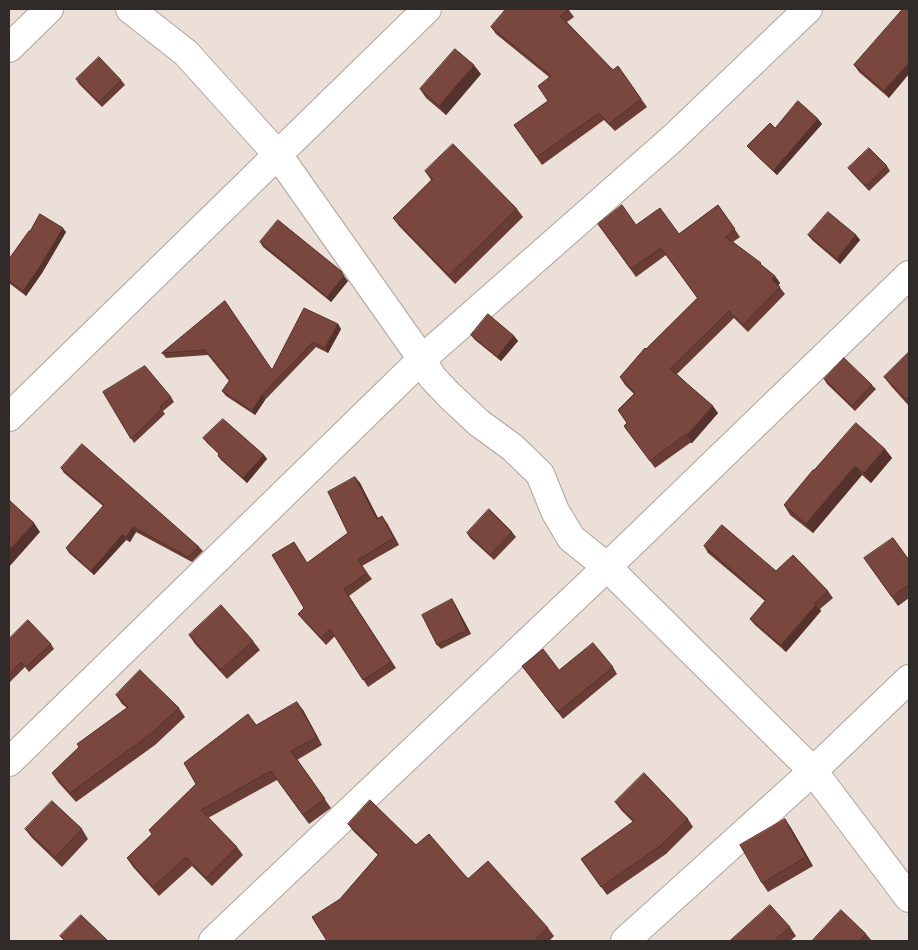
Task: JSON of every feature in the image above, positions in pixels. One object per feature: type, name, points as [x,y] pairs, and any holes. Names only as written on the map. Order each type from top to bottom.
[{"type":"street","points":[[9,48],[49,9]]},
{"type":"street","points":[[130,9],[186,53],[278,155],[432,377],[479,423],[512,447],[540,474],[555,511],[572,538],[607,567],[813,771],[909,898]]},
{"type":"street","points":[[9,417],[427,9]]},
{"type":"street","points":[[9,762],[422,360],[673,138],[808,9]]},
{"type":"street","points":[[214,941],[607,567],[909,275]]},
{"type":"street","points":[[625,941],[813,771],[909,679]]},
{"type":"building","points":[[506,9],[568,9],[560,16],[613,70],[618,66],[641,99],[609,124],[599,113],[537,157],[514,125],[548,101],[538,86],[551,76],[491,27]]},
{"type":"building","points":[[903,9],[909,9],[909,62],[884,91],[854,65]]},
{"type":"building","points":[[455,49],[474,65],[439,106],[420,89]]},
{"type":"building","points":[[99,57],[121,80],[99,102],[76,79]]},
{"type":"building","points":[[798,101],[818,119],[773,171],[747,146],[770,123],[775,128]]},
{"type":"building","points":[[453,144],[517,209],[449,275],[393,218],[433,179],[425,171]]},
{"type":"building","points":[[869,148],[887,166],[866,186],[848,168]]},
{"type":"building","points":[[622,205],[636,225],[660,208],[679,234],[718,205],[735,229],[726,237],[761,263],[775,276],[772,280],[780,287],[743,325],[729,311],[670,369],[713,406],[687,435],[650,461],[624,426],[627,423],[618,410],[635,393],[620,377],[645,348],[698,298],[661,248],[631,269],[598,224]]},
{"type":"building","points":[[828,212],[856,235],[837,259],[808,235]]},
{"type":"building","points":[[40,214],[63,228],[23,291],[9,281],[9,259]]},
{"type":"building","points":[[278,220],[341,271],[344,276],[327,297],[260,242]]},
{"type":"building","points":[[225,301],[272,370],[304,308],[338,324],[325,348],[313,342],[262,395],[252,411],[222,391],[230,380],[205,350],[162,353]]},
{"type":"building","points":[[488,314],[514,336],[497,357],[471,335]]},
{"type":"building","points":[[909,352],[909,396],[906,399],[884,377]]},
{"type":"building","points":[[844,358],[872,385],[852,406],[824,379]]},
{"type":"building","points":[[145,366],[171,397],[160,406],[162,409],[131,439],[103,392]]},
{"type":"building","points":[[223,419],[264,455],[243,478],[218,456],[219,454],[203,438]]},
{"type":"building","points":[[856,423],[885,449],[864,473],[855,466],[806,524],[784,505]]},
{"type":"building","points":[[82,444],[199,547],[188,557],[133,527],[126,537],[122,535],[91,571],[66,548],[104,505],[61,468]]},
{"type":"building","points":[[355,477],[377,519],[382,516],[394,538],[358,560],[367,573],[344,589],[391,662],[363,680],[330,629],[321,638],[298,614],[304,608],[272,555],[294,542],[307,563],[348,533],[328,492]]},
{"type":"building","points":[[9,500],[34,523],[9,550]]},
{"type":"building","points":[[489,509],[512,532],[490,555],[467,533]]},
{"type":"building","points":[[722,525],[776,571],[793,555],[828,591],[815,603],[816,605],[781,645],[750,619],[766,600],[704,546]]},
{"type":"building","points":[[893,538],[909,560],[909,584],[892,597],[864,558]]},
{"type":"building","points":[[452,599],[467,630],[437,645],[422,615]]},
{"type":"building","points":[[221,605],[253,641],[221,670],[189,635]]},
{"type":"building","points":[[28,620],[51,644],[26,667],[21,662],[9,675],[9,639]]},
{"type":"building","points":[[593,643],[613,667],[558,712],[522,666],[543,649],[559,670]]},
{"type":"building","points":[[140,670],[179,708],[148,736],[70,793],[52,773],[79,747],[77,744],[128,707],[116,695]]},
{"type":"building","points":[[297,702],[317,737],[291,751],[325,799],[303,815],[271,771],[201,810],[237,847],[206,878],[186,857],[153,887],[127,858],[152,834],[149,830],[196,784],[184,763],[248,714],[256,725]]},
{"type":"building","points":[[644,773],[688,819],[660,846],[601,887],[581,859],[634,821],[615,802]]},
{"type":"building","points":[[370,800],[416,845],[429,834],[468,879],[488,861],[548,928],[534,941],[327,941],[312,917],[340,899],[379,854],[348,824]]},
{"type":"building","points":[[52,801],[82,829],[55,857],[25,829]]},
{"type":"building","points":[[785,819],[806,857],[762,883],[740,845]]},
{"type":"building","points":[[770,905],[790,927],[774,941],[730,941]]},
{"type":"building","points":[[841,910],[866,934],[859,941],[812,941]]},
{"type":"building","points":[[81,915],[108,941],[65,941],[60,936]]}]
